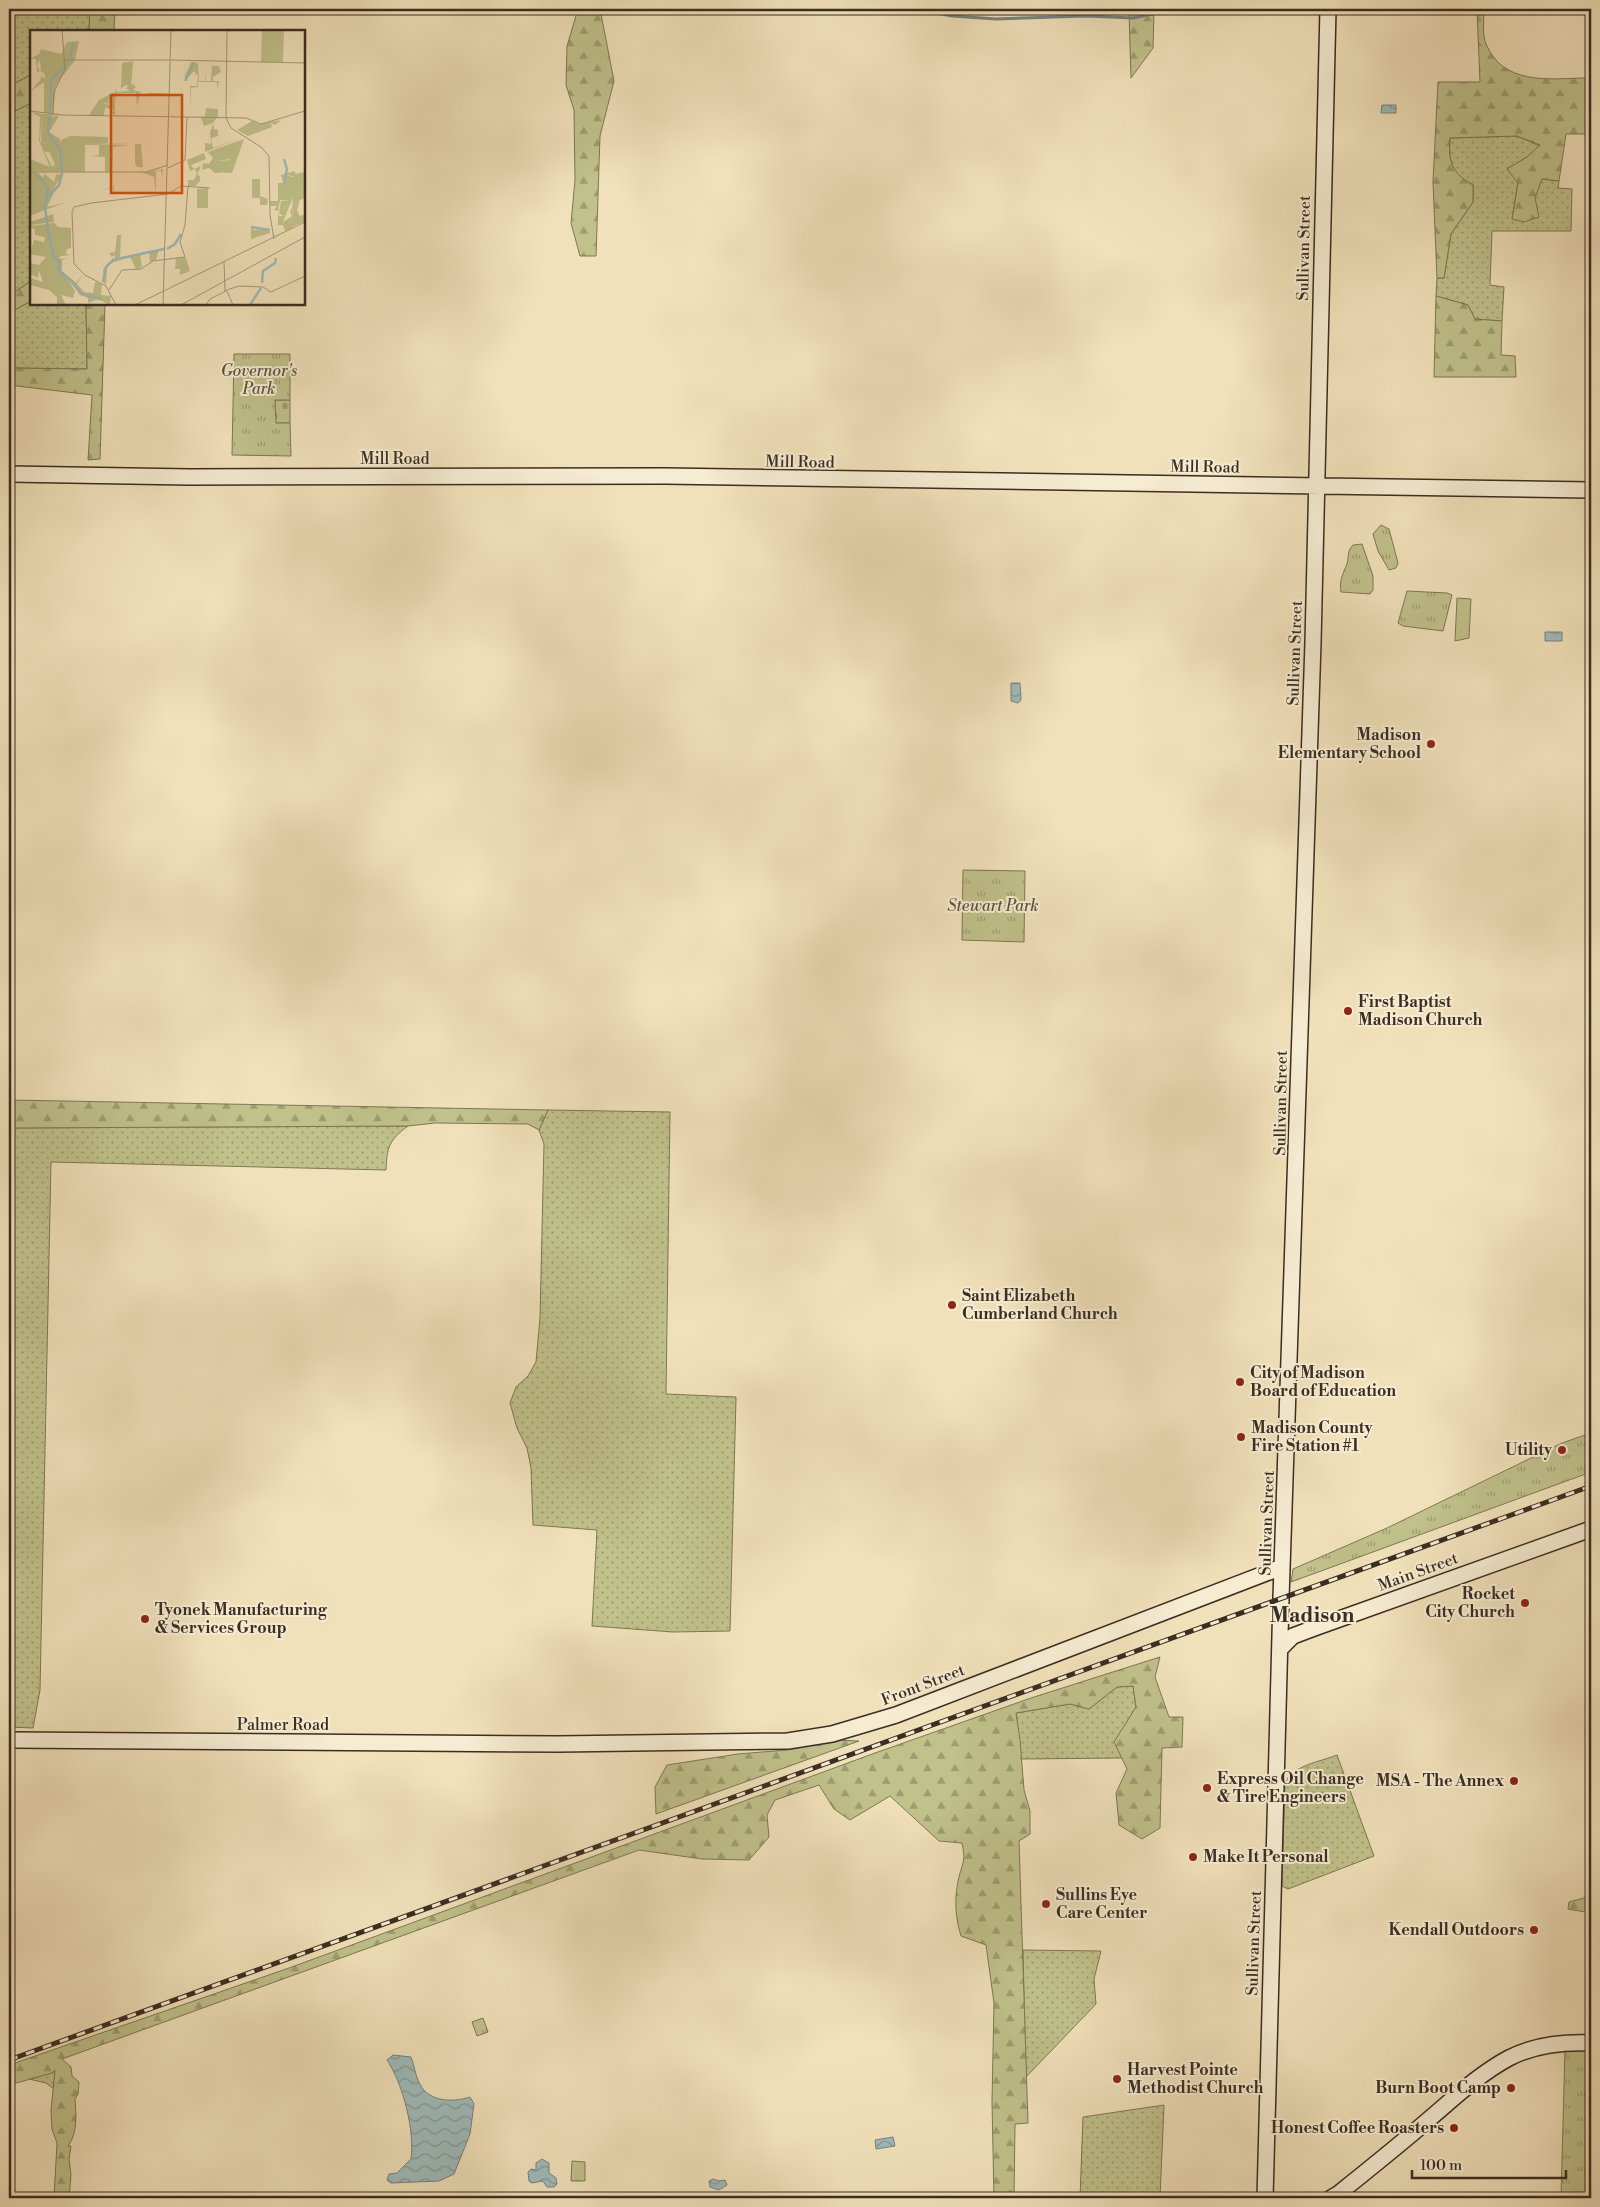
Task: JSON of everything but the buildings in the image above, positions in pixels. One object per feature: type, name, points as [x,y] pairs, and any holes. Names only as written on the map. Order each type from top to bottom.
[{"type":"street","name":"Sullivan Street","points":[[1265,2198],[1282,1567],[1305,932],[1328,9]]},
{"type":"street","name":"Mill Road","points":[[9,474],[190,477],[666,476],[1591,490]]},
{"type":"street","name":"Main Street","points":[[1281,1648],[1293,1636],[1591,1529]]},
{"type":"street","name":"Front Street","points":[[558,1744],[788,1741],[832,1734],[896,1715],[1282,1567]]},
{"type":"street","points":[[1281,1611],[1297,1624],[1317,1627]]},
{"type":"street","name":"Palmer Road","points":[[9,1740],[558,1744]]},
{"type":"street","points":[[1331,2198],[1387,2156],[1485,2073],[1510,2058],[1530,2050],[1567,2042],[1591,2043]]},
{"type":"green space","points":[[9,9],[90,9],[89,30],[30,30],[30,76],[9,86]]},
{"type":"green space","points":[[90,9],[115,9],[114,30],[89,30]]},
{"type":"green space","points":[[578,9],[600,9],[614,81],[600,136],[596,256],[580,256],[571,223],[575,180],[574,110],[566,85],[567,46]]},
{"type":"green space","points":[[842,9],[1149,9],[1129,13]]},
{"type":"green space","points":[[1154,9],[1153,48],[1131,78],[1129,13]]},
{"type":"green space","points":[[1477,9],[1484,9],[1486,44],[1503,67],[1528,77],[1584,78],[1591,83],[1591,134],[1566,134],[1559,181],[1542,179],[1535,198],[1539,217],[1524,222],[1512,219],[1518,183],[1507,169],[1527,157],[1540,145],[1517,136],[1450,138],[1452,165],[1460,176],[1473,185],[1473,202],[1451,234],[1444,278],[1437,278],[1433,182],[1438,82],[1480,82]]},
{"type":"green space","points":[[30,76],[30,104],[9,114],[9,86]]},
{"type":"green space","points":[[30,104],[30,282],[9,296],[9,114]]},
{"type":"green space","points":[[1517,136],[1540,146],[1527,157],[1507,169],[1518,182],[1512,219],[1535,197],[1542,179],[1559,181],[1558,188],[1572,189],[1571,231],[1492,231],[1490,285],[1504,287],[1502,321],[1475,319],[1468,305],[1436,296],[1437,278],[1444,278],[1451,234],[1473,202],[1473,185],[1460,176],[1452,166],[1450,138]]},
{"type":"green space","points":[[30,282],[30,302],[9,313],[9,296]]},
{"type":"green space","points":[[1436,296],[1468,305],[1475,319],[1502,321],[1501,355],[1515,356],[1516,377],[1434,377]]},
{"type":"green space","points":[[30,302],[30,305],[86,305],[87,369],[9,368],[9,313]]},
{"type":"green space","points":[[86,305],[105,305],[100,459],[88,460],[92,395],[9,385],[9,368],[87,369]]},
{"type":"green space","name":"Governor's Park","points":[[234,354],[290,354],[290,400],[275,400],[276,423],[290,423],[291,456],[232,455]]},
{"type":"green space","points":[[275,400],[290,400],[290,423],[275,423]]},
{"type":"green space","points":[[1381,525],[1389,529],[1398,563],[1396,568],[1389,570],[1378,551],[1373,534]]},
{"type":"green space","points":[[1362,544],[1373,576],[1373,590],[1370,594],[1341,592],[1341,581],[1347,564],[1348,554],[1353,545]]},
{"type":"green space","points":[[1407,591],[1447,593],[1452,595],[1443,631],[1403,626],[1398,623]]},
{"type":"green space","points":[[1457,598],[1471,599],[1469,638],[1455,641]]},
{"type":"green space","name":"Stewart Park","points":[[963,870],[1025,871],[1024,942],[962,940]]},
{"type":"green space","points":[[9,1100],[548,1110],[539,1130],[528,1124],[435,1123],[408,1126],[9,1128]]},
{"type":"green space","points":[[548,1110],[670,1112],[666,1394],[736,1397],[730,1631],[673,1632],[592,1626],[597,1530],[533,1525],[531,1468],[527,1448],[517,1428],[510,1403],[516,1387],[528,1376],[536,1362],[540,1318],[544,1144],[539,1130]]},
{"type":"green space","points":[[408,1126],[390,1145],[386,1170],[51,1162],[40,1690],[33,1728],[9,1727],[9,1128]]},
{"type":"green space","points":[[1591,1433],[1591,1472],[1291,1582],[1293,1569],[1387,1528],[1562,1443]]},
{"type":"green space","points":[[1160,1657],[1155,1677],[1169,1717],[1183,1717],[1182,1747],[1162,1748],[1160,1828],[1142,1839],[1119,1825],[1116,1793],[1127,1769],[1114,1742],[1136,1707],[1133,1686],[1117,1687],[1089,1709],[1070,1704],[1016,1713],[1024,1790],[1030,1811],[1030,1834],[1019,1841],[1028,2123],[1015,2124],[1014,2198],[994,2198],[992,2102],[994,2003],[986,1945],[961,1936],[957,1922],[957,1884],[964,1857],[962,1843],[939,1841],[890,1796],[850,1820],[834,1809],[819,1785],[775,1800],[767,1815],[769,1837],[749,1860],[702,1859],[639,1850],[62,2059],[71,2067],[72,2076],[79,2082],[78,2094],[75,2099],[75,2129],[68,2146],[71,2146],[69,2198],[54,2198],[57,2143],[52,2129],[51,2111],[55,2070],[52,2073],[9,2085],[9,2065],[289,1968],[875,1753],[1031,1698]]},
{"type":"green space","points":[[1133,1686],[1136,1707],[1115,1742],[1122,1758],[1021,1759],[1016,1713],[1070,1704],[1089,1709],[1117,1687]]},
{"type":"green space","points":[[837,1740],[859,1741],[656,1814],[655,1787],[667,1765],[738,1754],[787,1750]]},
{"type":"green space","points":[[1337,1755],[1374,1856],[1288,1889],[1282,1886],[1285,1783],[1300,1768]]},
{"type":"green space","points":[[1591,1896],[1591,1913],[1568,1909],[1569,1902]]},
{"type":"green space","points":[[1023,1950],[1101,1951],[1094,1979],[1096,2004],[1026,2077]]},
{"type":"green space","points":[[483,2018],[488,2032],[477,2036],[472,2022]]},
{"type":"green space","points":[[1565,2049],[1591,2050],[1591,2198],[1561,2198]]},
{"type":"green space","points":[[55,2069],[54,2089],[46,2083],[29,2079],[51,2073]]},
{"type":"green space","points":[[1164,2105],[1160,2198],[1080,2198],[1083,2117]]},
{"type":"green space","points":[[572,2161],[585,2162],[585,2181],[571,2181]]},
{"type":"water","points":[[1382,105],[1396,105],[1396,113],[1381,113]]},
{"type":"water","points":[[1545,632],[1562,632],[1562,641],[1545,641]]},
{"type":"water","points":[[1011,683],[1020,683],[1021,700],[1018,703],[1011,701]]},
{"type":"water","points":[[393,2055],[411,2057],[422,2087],[433,2097],[455,2100],[470,2097],[474,2104],[470,2134],[454,2174],[439,2181],[391,2183],[387,2180],[389,2174],[397,2173],[411,2159],[412,2148],[403,2094],[387,2060]]},
{"type":"water","points":[[893,2137],[895,2146],[876,2149],[875,2140]]},
{"type":"water","points":[[542,2159],[549,2163],[549,2173],[556,2178],[557,2184],[554,2187],[547,2187],[543,2181],[532,2183],[529,2181],[528,2172],[531,2169],[536,2170],[536,2163]]},
{"type":"water","points":[[713,2179],[725,2180],[727,2185],[719,2190],[710,2187],[709,2181]]},
{"type":"waterway","points":[[916,9],[952,16],[996,19],[1086,16],[1133,18],[1171,10],[1205,9]]},
{"type":"railway","points":[[9,2060],[1591,1486]]},
{"type":"place","name":"Madison Elementary School","points":[[1431,744]]},
{"type":"place","name":"First Baptist Madison Church","points":[[1348,1011]]},
{"type":"place","name":"Saint Elizabeth Cumberland Church","points":[[952,1305]]},
{"type":"place","name":"City of Madison Board of Education","points":[[1240,1382]]},
{"type":"place","name":"Madison County Fire Station #1","points":[[1241,1437]]},
{"type":"place","name":"Utility","points":[[1562,1450]]},
{"type":"place","name":"Rocket City Church","points":[[1525,1603]]},
{"type":"place","name":"Tyonek Manufacturing & Services Group","points":[[145,1619]]},
{"type":"place","name":"MSA - The Annex","points":[[1514,1781]]},
{"type":"place","name":"Express Oil Change & Tire Engineers","points":[[1207,1788]]},
{"type":"place","name":"Make It Personal","points":[[1193,1857]]},
{"type":"place","name":"Sullins Eye Care Center","points":[[1046,1904]]},
{"type":"place","name":"Kendall Outdoors","points":[[1534,1930]]},
{"type":"place","name":"Harvest Pointe Methodist Church","points":[[1117,2079]]},
{"type":"place","name":"Burn Boot Camp","points":[[1511,2088]]},
{"type":"place","name":"Honest Coffee Roasters","points":[[1454,2128]]},
{"type":"district","name":"Madison","points":[[1312,1616]]}]
